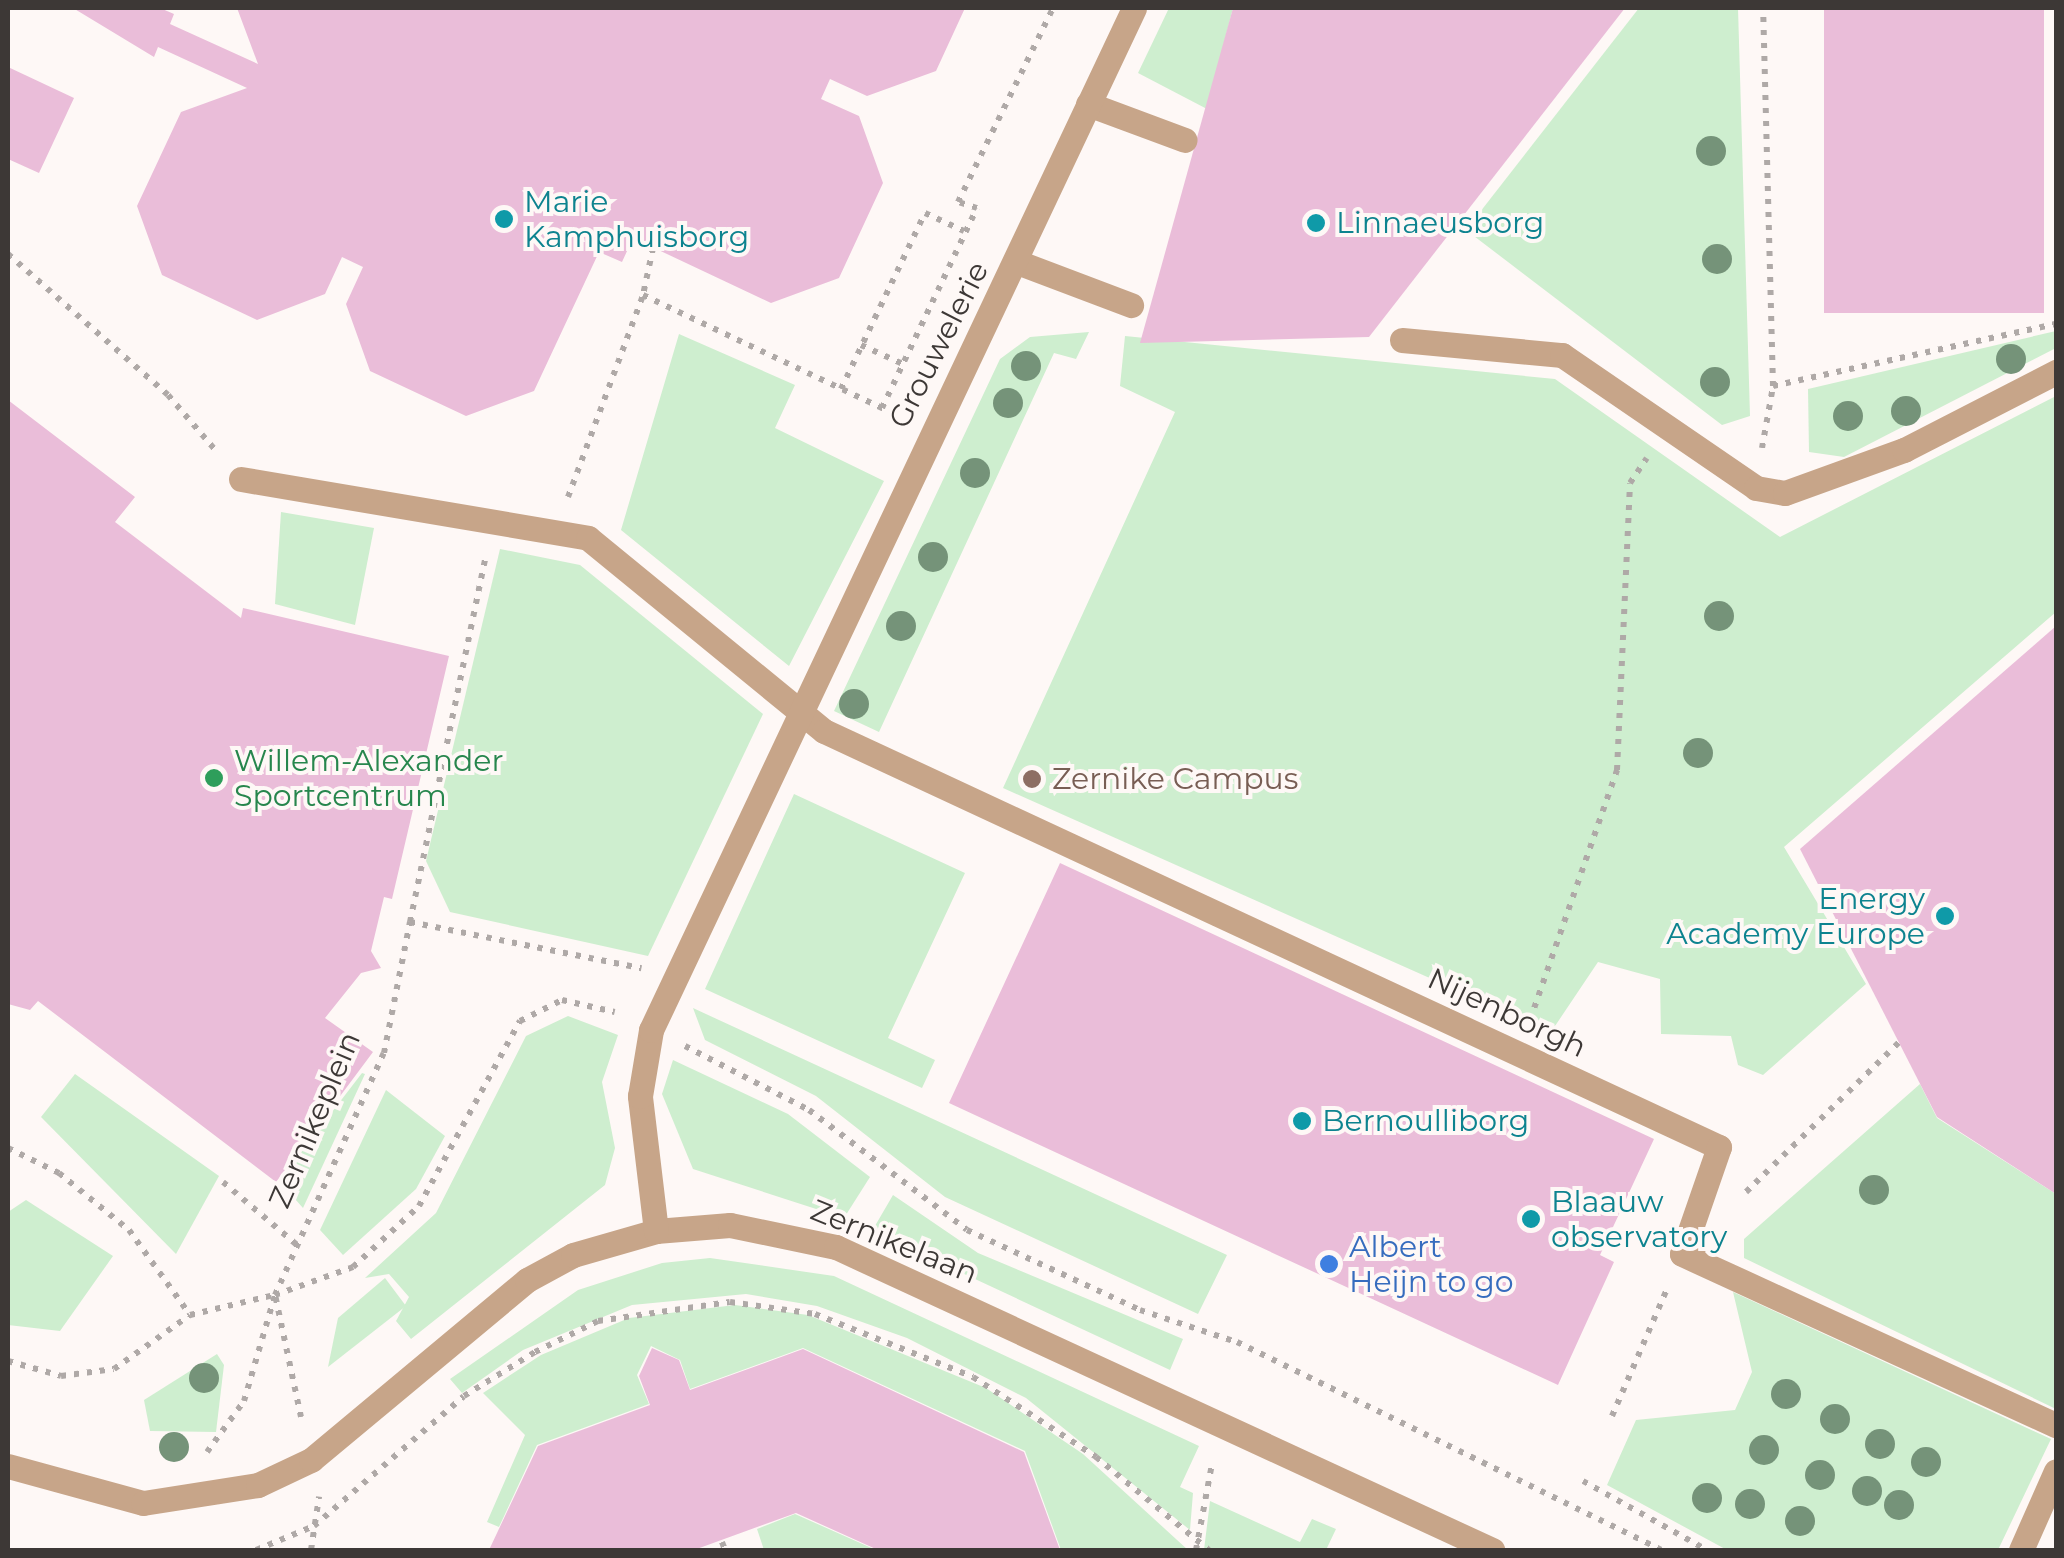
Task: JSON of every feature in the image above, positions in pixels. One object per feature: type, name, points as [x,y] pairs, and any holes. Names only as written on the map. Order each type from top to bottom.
[{"type":"street","name":"Grouwelerie","points":[[797,710],[1017,262],[1134,8]]},
{"type":"street","points":[[1088,104],[1185,140]]},
{"type":"street","points":[[1017,262],[1131,306]]},
{"type":"street","points":[[1402,340],[1562,356],[1756,488],[1815,489],[2056,372]]},
{"type":"street","name":"Nijenborgh","points":[[241,479],[588,538],[824,731],[1719,1146],[1682,1254],[2056,1424]]},
{"type":"street","points":[[656,1231],[640,1096],[651,1030],[797,710]]},
{"type":"street","name":"Zernikelaan","points":[[8,1466],[170,1505],[258,1485],[310,1460],[527,1280],[573,1255],[656,1231],[730,1225],[836,1247],[1492,1550]]},
{"type":"street","points":[[2020,1550],[2056,1471]]},
{"type":"path","points":[[882,408],[976,208],[958,202],[1053,8]]},
{"type":"path","points":[[1756,488],[1773,386],[1763,8]]},
{"type":"path","points":[[841,389],[925,212],[964,231]]},
{"type":"path","points":[[558,532],[643,295],[653,248]]},
{"type":"path","points":[[8,254],[168,395],[241,479]]},
{"type":"path","points":[[643,295],[931,433]]},
{"type":"path","points":[[1773,386],[2056,324]]},
{"type":"path","points":[[861,345],[903,364]]},
{"type":"path","points":[[1518,1054],[1617,770],[1630,483],[1670,428]]},
{"type":"path","name":"Zernikeplein","points":[[170,1505],[244,1401],[275,1295],[384,1052],[493,519]]},
{"type":"path","points":[[410,922],[648,969]]},
{"type":"path","name":"Zernikelaan","points":[[190,1315],[275,1295],[352,1267],[419,1206],[520,1020],[562,1000],[586,1002],[651,1030],[809,1110],[967,1230],[1140,1310],[1237,1342],[1660,1550]]},
{"type":"path","points":[[8,1149],[59,1173],[129,1230],[190,1315],[114,1370],[61,1376],[8,1361]]},
{"type":"path","points":[[223,1182],[297,1244]]},
{"type":"path","points":[[275,1295],[310,1460]]},
{"type":"path","points":[[256,1550],[314,1526],[464,1396],[535,1352],[598,1322],[730,1302],[815,1314],[973,1376],[1040,1416],[1210,1550]]},
{"type":"path","points":[[1196,1550],[1215,1453]]},
{"type":"path","points":[[1583,1481],[1707,1550]]},
{"type":"green space","points":[[1169,8],[1233,8],[1207,109],[1138,73]]},
{"type":"green space","points":[[1639,8],[1738,8],[1750,416],[1722,425],[1466,230]]},
{"type":"green space","points":[[2056,331],[2056,348],[1844,457],[1809,452],[1808,389]]},
{"type":"green space","points":[[1089,332],[1076,359],[1054,353],[879,732],[834,711],[1000,359],[1030,337]]},
{"type":"green space","points":[[679,334],[795,385],[775,428],[884,481],[789,666],[621,530]]},
{"type":"green space","points":[[1125,336],[1555,379],[1780,537],[2056,396],[2056,612],[1784,847],[1866,984],[1763,1075],[1738,1065],[1731,1036],[1661,1034],[1660,979],[1598,962],[1551,1032],[1003,788],[1175,412],[1120,386]]},
{"type":"green space","points":[[281,512],[374,528],[355,625],[275,604]]},
{"type":"green space","points":[[500,549],[580,565],[763,714],[648,956],[450,912],[426,861]]},
{"type":"green space","points":[[794,794],[965,873],[888,1038],[935,1060],[922,1088],[705,989]]},
{"type":"green space","points":[[693,1008],[1227,1255],[1198,1314],[945,1197],[816,1096],[705,1040]]},
{"type":"green space","points":[[568,1016],[618,1035],[602,1082],[615,1148],[605,1185],[411,1339],[396,1321],[409,1297],[389,1274],[365,1278],[436,1213],[526,1036]]},
{"type":"green space","points":[[673,1060],[788,1114],[870,1177],[844,1218],[693,1169],[662,1094]]},
{"type":"green space","points":[[75,1074],[219,1176],[176,1254],[41,1117]]},
{"type":"green space","points":[[365,1074],[303,1208],[279,1181]]},
{"type":"green space","points":[[1920,1084],[1937,1118],[2056,1194],[2056,1409],[1744,1258],[1744,1239]]},
{"type":"green space","points":[[386,1090],[445,1136],[416,1189],[343,1255],[320,1230]]},
{"type":"green space","points":[[893,1195],[978,1253],[1183,1339],[1170,1370],[872,1231]]},
{"type":"green space","points":[[26,1200],[113,1256],[60,1331],[8,1325],[8,1212]]},
{"type":"green space","points":[[710,1258],[834,1276],[1199,1446],[1180,1487],[1193,1493],[1190,1530],[1026,1398],[907,1338],[817,1306],[746,1294],[632,1305],[523,1350],[462,1393],[450,1379],[578,1290],[662,1263]]},
{"type":"green space","points":[[385,1278],[406,1306],[328,1367],[338,1318]]},
{"type":"green space","points":[[1733,1292],[2051,1439],[1998,1550],[1727,1550],[1607,1485],[1636,1420],[1735,1410],[1752,1372]]},
{"type":"green space","points":[[735,1305],[808,1315],[986,1388],[1083,1454],[1188,1550],[1061,1550],[1025,1451],[803,1348],[690,1389],[680,1360],[651,1346],[637,1375],[649,1404],[537,1445],[499,1527],[487,1522],[525,1435],[483,1393],[541,1355],[629,1318]]},
{"type":"green space","points":[[217,1354],[224,1365],[216,1432],[150,1431],[144,1400]]},
{"type":"green space","points":[[1210,1501],[1300,1542],[1312,1519],[1336,1529],[1326,1550],[1204,1550]]},
{"type":"green space","points":[[795,1514],[876,1550],[764,1550],[757,1529]]},
{"type":"building","name":"Marie Kamphuisborg","points":[[73,8],[160,8],[174,14],[170,24],[258,64],[237,8],[965,8],[936,71],[867,96],[830,79],[821,99],[859,116],[883,183],[839,278],[771,303],[633,238],[622,262],[599,252],[534,391],[466,416],[370,371],[346,304],[363,267],[342,257],[325,294],[257,320],[162,275],[137,206],[181,112],[247,88],[158,47],[154,57]]},
{"type":"building","name":"Linnaeusborg","points":[[1233,8],[1625,8],[1369,337],[1140,343]]},
{"type":"building","points":[[1824,8],[2044,8],[2044,313],[1824,313]]},
{"type":"building","points":[[8,67],[74,98],[39,173],[8,159]]},
{"type":"building","name":"Willem-Alexander Sportcentrum","points":[[8,400],[135,497],[115,522],[241,618],[243,608],[449,656],[392,899],[384,897],[371,951],[381,968],[361,973],[325,1018],[373,1052],[276,1182],[38,1001],[30,1010],[8,1004]]},
{"type":"building","name":"Energy Academy Europe","points":[[2056,626],[2056,1194],[1937,1117],[1800,849]]},
{"type":"building","name":"Bernoulliborg","points":[[1060,863],[1654,1139],[1600,1255],[1614,1262],[1558,1385],[949,1103]]},
{"type":"building","points":[[652,1348],[679,1360],[690,1390],[803,1349],[1024,1452],[1060,1550],[878,1550],[796,1513],[694,1550],[489,1550],[538,1446],[650,1405],[639,1376]]},
{"type":"place","name":"Marie Kamphuisborg","points":[[504,219]]},
{"type":"place","name":"Linnaeusborg","points":[[1316,223]]},
{"type":"place","name":"Willem-Alexander Sportcentrum","points":[[214,778]]},
{"type":"place","name":"Zernike Campus","points":[[1032,779]]},
{"type":"place","name":"Energy Academy Europe","points":[[1945,916]]},
{"type":"place","name":"Bernoulliborg","points":[[1302,1121]]},
{"type":"place","name":"Blaauw observatory","points":[[1531,1219]]},
{"type":"place","name":"Albert Heijn to go","points":[[1329,1264]]}]
